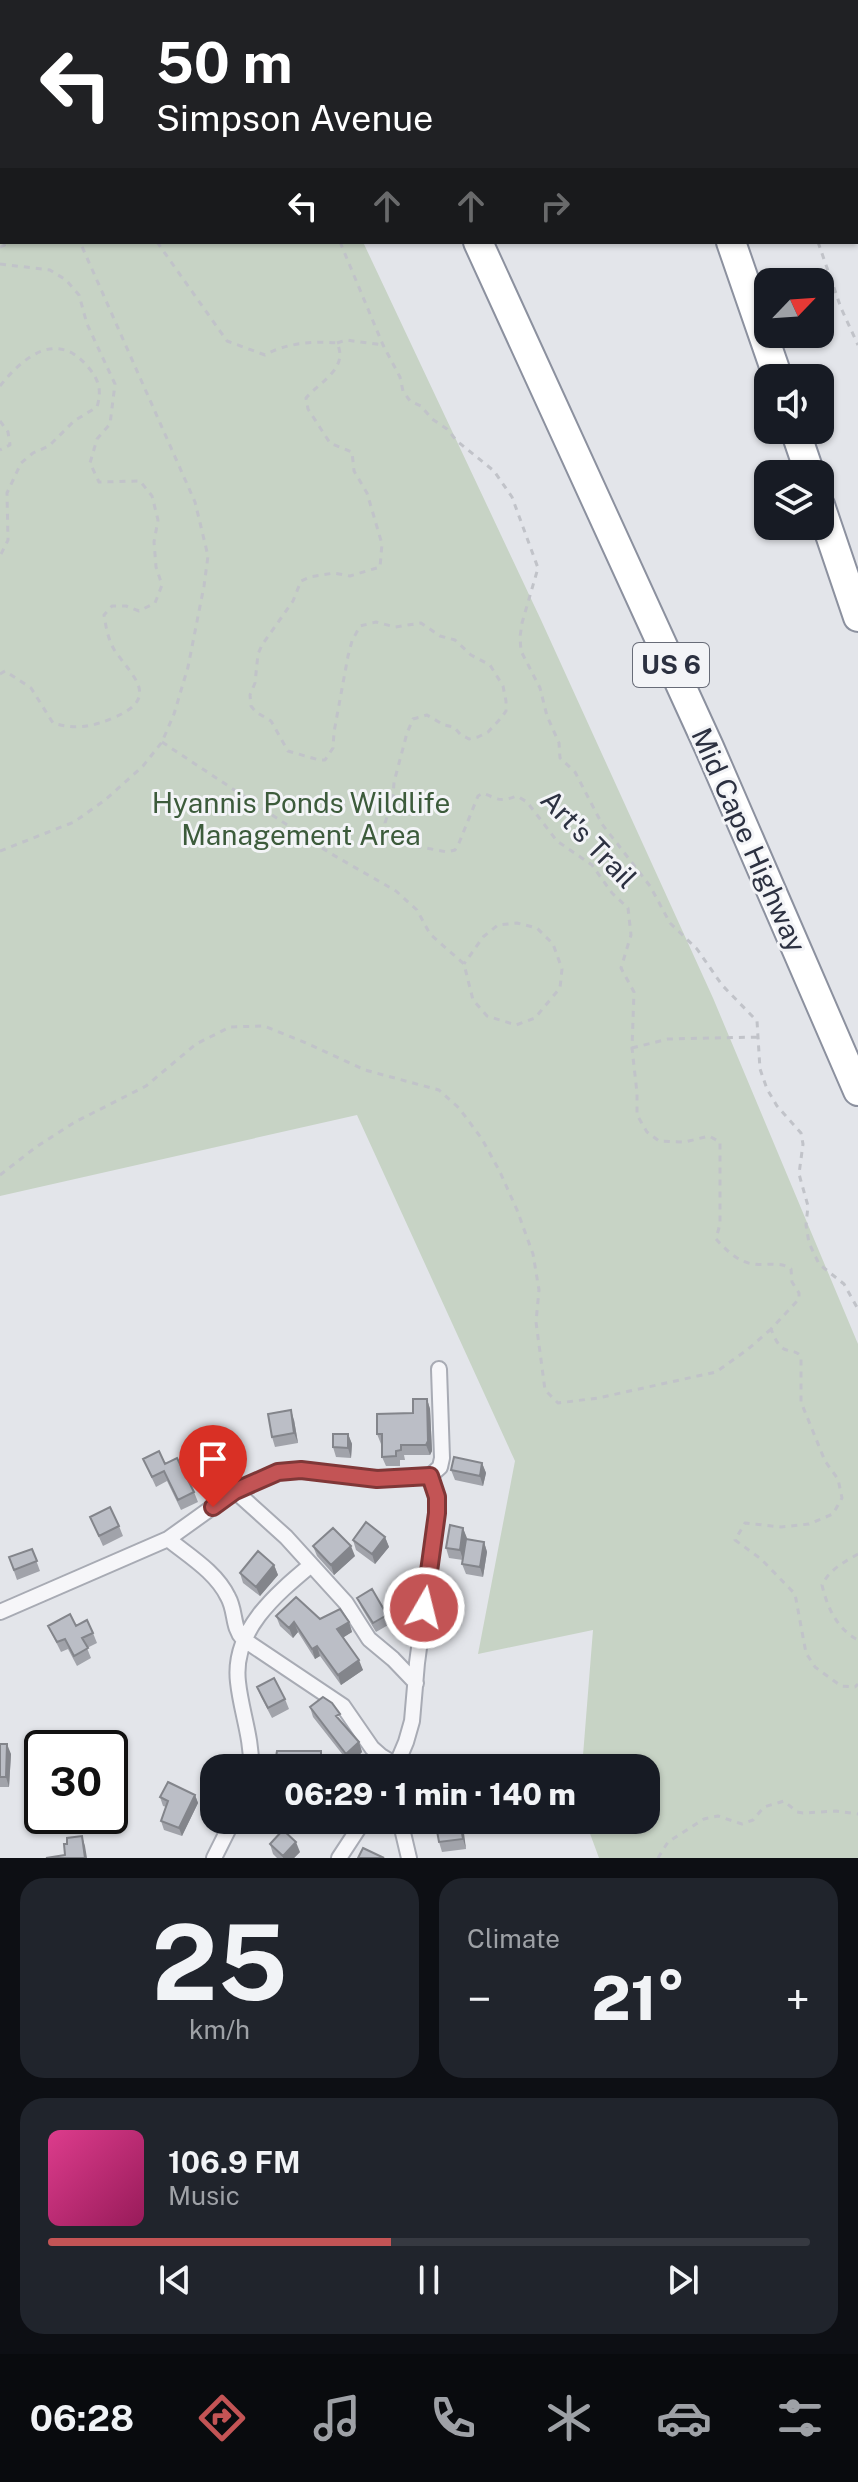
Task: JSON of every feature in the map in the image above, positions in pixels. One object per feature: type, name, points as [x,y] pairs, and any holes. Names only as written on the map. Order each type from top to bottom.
[{"type":"highway","name":"Mid Cape Highway","points":[[479,244],[728,790],[858,1091]]},
{"type":"highway","points":[[732,244],[773,364]]},
{"type":"highway","points":[[832,540],[858,617]]},
{"type":"street","points":[[0,1612],[168,1539],[235,1491],[278,1472],[289,1470],[377,1479],[430,1476],[440,1467],[442,1458],[439,1369]]},
{"type":"street","points":[[401,1754],[410,1730],[437,1513],[437,1497],[430,1476]]},
{"type":"street","points":[[235,1491],[286,1537],[346,1603],[369,1639],[416,1683]]},
{"type":"street","points":[[168,1539],[217,1579],[231,1601],[235,1625],[243,1639],[343,1706],[379,1754]]},
{"type":"street","points":[[250,1754],[238,1684],[238,1652],[243,1639],[270,1603],[311,1565]]},
{"type":"street","points":[[214,1858],[226,1834]]},
{"type":"street","points":[[339,1858],[355,1834]]},
{"type":"street","points":[[403,1834],[409,1858]]},
{"type":"path","points":[[0,851],[74,822],[105,800],[143,766],[162,742],[188,667],[208,556],[195,502],[81,244]]},
{"type":"path","points":[[158,244],[227,341],[265,355],[288,346],[346,340],[383,345]]},
{"type":"path","points":[[341,244],[383,345],[400,377],[403,391],[410,401],[421,406],[494,471],[512,497],[538,568],[522,623],[521,651],[540,688],[547,716],[559,743],[560,758],[575,772],[602,824],[650,886],[670,923],[697,949],[722,985],[757,1021],[760,1069],[767,1089],[777,1106],[801,1133],[803,1144],[799,1174],[808,1206],[806,1225],[809,1243],[819,1264],[844,1284],[858,1309]]},
{"type":"path","points":[[819,244],[841,308],[858,345]]},
{"type":"path","points":[[0,264],[50,270],[66,280],[79,295],[87,324],[115,384],[110,424],[97,439],[90,463],[99,482],[140,481],[152,496],[158,520],[154,542],[156,567],[162,585],[155,603],[139,611],[126,606],[112,606],[104,615],[114,649],[138,678],[140,694],[133,708],[91,727],[70,728],[53,723],[31,688],[5,671],[0,674]]},
{"type":"path","name":"Art's Trail","points":[[337,343],[341,351],[339,364],[306,398],[308,409],[330,443],[352,452],[354,471],[373,508],[383,559],[380,567],[363,574],[324,574],[301,581],[293,601],[258,654],[255,683],[250,695],[251,706],[271,721],[288,751],[325,760],[333,748],[348,656],[360,626],[376,622],[395,627],[421,623],[440,636],[455,640],[471,655],[490,665],[503,686],[506,711],[488,732],[469,739],[454,727],[427,715],[413,719],[394,782],[393,798],[385,823],[387,832],[393,839],[402,842],[447,852],[455,850],[478,796],[483,793],[497,800],[517,796],[522,798],[557,841],[592,865],[612,893],[628,908],[631,935],[621,968],[634,992],[632,1048],[637,1115],[647,1132],[659,1141],[685,1142],[709,1136],[720,1142],[720,1224],[716,1239],[728,1253],[751,1264],[786,1265],[791,1269],[792,1282],[799,1293],[799,1299],[771,1329]]},
{"type":"path","points":[[0,386],[12,371],[37,353],[62,347],[87,365],[98,379],[101,394],[97,407],[74,421],[49,446],[21,463],[7,493],[8,540],[0,556]]},
{"type":"path","points":[[0,421],[8,432],[10,445],[0,450]]},
{"type":"path","points":[[162,742],[328,852],[396,891],[417,910],[430,934],[464,964],[473,1000],[487,1016],[516,1025],[535,1018],[560,988],[562,969],[553,944],[537,928],[517,923],[498,925],[483,937],[464,964]]},
{"type":"path","points":[[0,1175],[75,1122],[146,1086],[196,1044],[230,1027],[264,1026],[365,1070],[439,1090],[459,1108],[482,1139],[500,1172],[533,1254],[539,1290],[536,1322],[541,1372],[545,1390],[558,1403],[598,1398],[716,1372],[771,1329],[778,1343],[801,1356],[801,1402],[825,1461],[838,1479],[842,1498],[833,1514],[809,1524],[781,1527],[745,1523],[735,1540],[761,1559],[795,1594],[806,1653],[815,1667],[841,1686],[855,1687],[858,1684]]},
{"type":"path","points":[[632,1048],[668,1039],[757,1037]]},
{"type":"path","points":[[858,1554],[841,1564],[822,1585],[827,1603],[843,1632],[858,1640]]},
{"type":"path","points":[[658,1858],[668,1842],[704,1819],[718,1816],[742,1824],[753,1820],[772,1803],[784,1801],[803,1813],[836,1811],[858,1814]]},
{"type":"green space","name":"Hyannis Ponds Wildlife Management Area","points":[[0,244],[364,244],[541,620],[713,998],[858,1344],[858,1858],[599,1858],[590,1834],[660,1834],[660,1754],[583,1754],[593,1630],[478,1654],[515,1461],[357,1115],[0,1196]]},
{"type":"building","points":[[413,1399],[427,1399],[426,1445],[401,1445],[396,1456],[382,1457],[382,1434],[377,1434],[377,1414],[413,1413]]},
{"type":"building","points":[[291,1410],[294,1433],[272,1437],[268,1414]]},
{"type":"building","points":[[219,1428],[225,1448],[216,1450],[221,1467],[206,1471],[196,1434]]},
{"type":"building","points":[[333,1434],[348,1434],[348,1448],[333,1447]]},
{"type":"building","points":[[159,1451],[165,1464],[177,1458],[194,1492],[178,1500],[164,1471],[152,1477],[143,1459]]},
{"type":"building","points":[[454,1457],[482,1463],[480,1476],[451,1470]]},
{"type":"building","points":[[110,1507],[119,1526],[99,1536],[90,1517]]},
{"type":"building","points":[[366,1522],[385,1537],[372,1554],[353,1540]]},
{"type":"building","points":[[450,1525],[463,1528],[460,1550],[446,1548]]},
{"type":"building","points":[[333,1528],[351,1546],[331,1565],[313,1546]]},
{"type":"building","points":[[466,1539],[484,1542],[480,1567],[462,1564]]},
{"type":"building","points":[[32,1549],[37,1561],[14,1570],[9,1557]]},
{"type":"building","points":[[258,1551],[274,1565],[256,1587],[240,1573]]},
{"type":"building","points":[[372,1589],[387,1615],[373,1623],[357,1598]]},
{"type":"building","points":[[296,1597],[320,1619],[340,1609],[349,1622],[337,1629],[359,1660],[338,1675],[317,1646],[312,1649],[294,1622],[289,1628],[276,1616]]},
{"type":"building","points":[[70,1614],[76,1626],[87,1620],[93,1633],[82,1638],[88,1648],[74,1656],[65,1639],[57,1642],[48,1626]]},
{"type":"building","points":[[274,1678],[285,1699],[268,1708],[257,1687]]},
{"type":"building","points":[[323,1697],[332,1703],[340,1714],[336,1716],[359,1742],[346,1754],[310,1707]]},
{"type":"building","points":[[0,1744],[7,1744],[6,1777],[0,1777]]},
{"type":"building","points":[[277,1751],[321,1751],[321,1754],[276,1754]]},
{"type":"building","points":[[168,1782],[195,1795],[179,1828],[161,1821],[168,1801],[160,1797]]},
{"type":"building","points":[[279,1834],[287,1834],[296,1842],[283,1856],[270,1844]]},
{"type":"building","points":[[438,1834],[462,1834],[463,1839],[439,1842]]},
{"type":"building","points":[[82,1836],[85,1858],[46,1858],[65,1855],[67,1838]]},
{"type":"building","points":[[363,1848],[384,1858],[358,1858]]},
{"type":"route","points":[[213,1507],[255,1481],[289,1470],[377,1479],[430,1476],[435,1486],[437,1513],[424,1608]]}]
